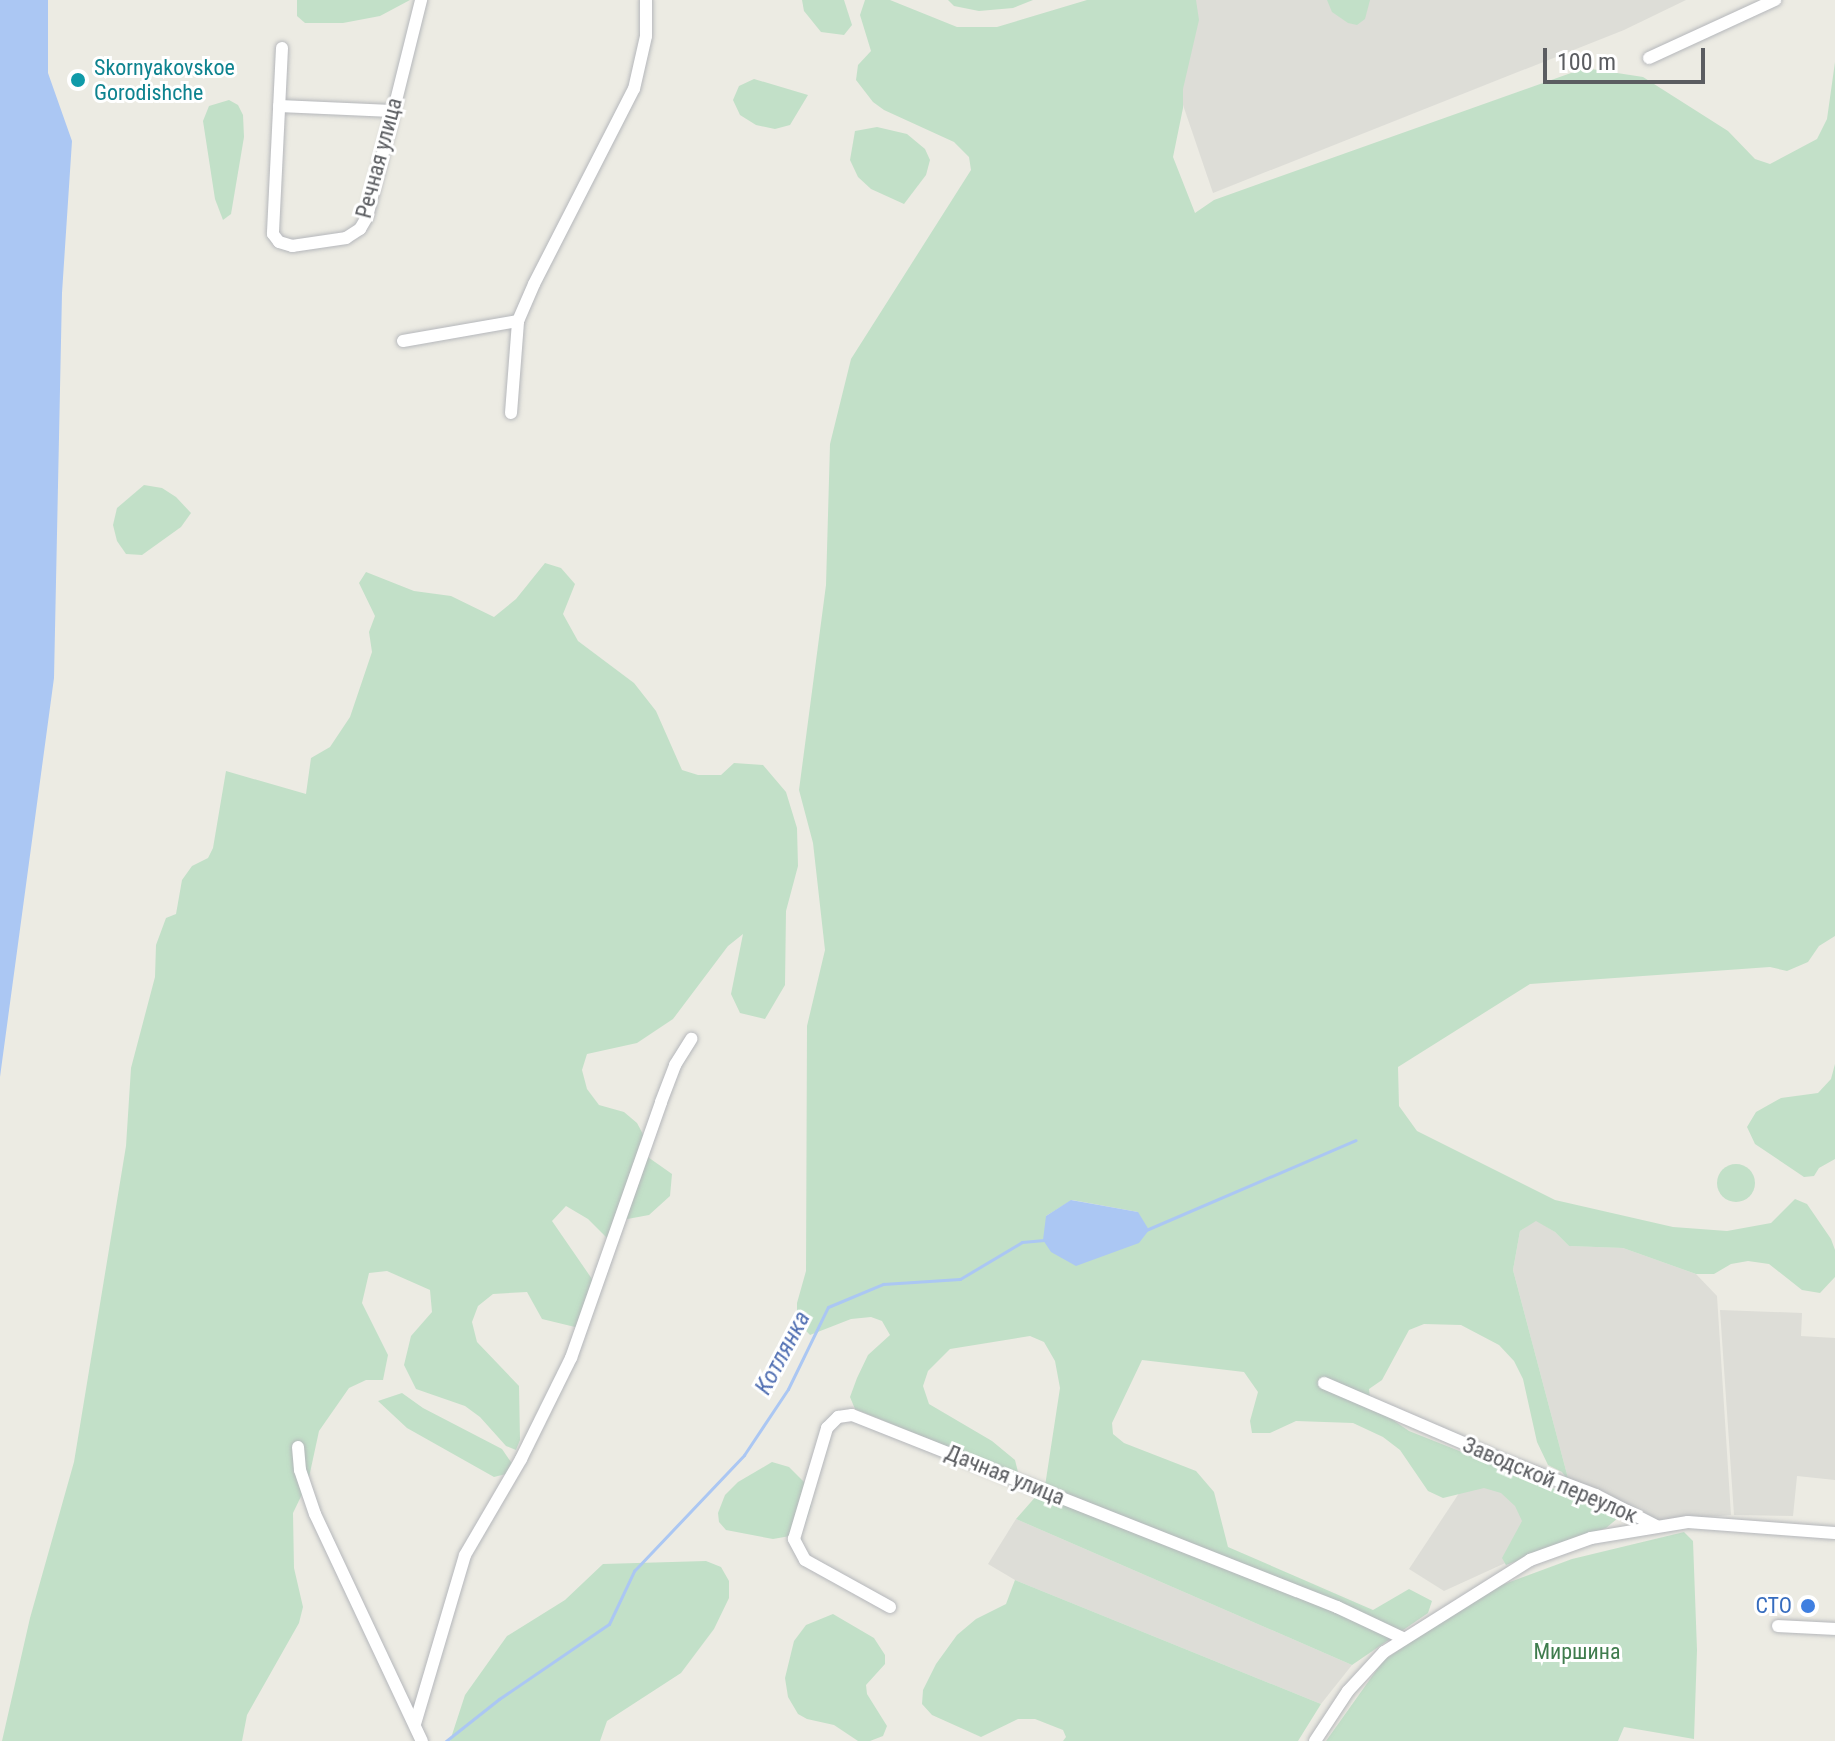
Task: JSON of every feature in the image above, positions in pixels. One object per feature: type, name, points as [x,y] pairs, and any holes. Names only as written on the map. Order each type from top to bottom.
[{"type":"street","name":"Речная улица","points":[[282,48],[273,234],[279,242],[292,246],[346,238],[360,229],[367,217],[421,0]]},
{"type":"street","points":[[511,413],[518,321],[634,89],[646,36],[646,0]]},
{"type":"street","points":[[1649,58],[1775,0]]},
{"type":"street","points":[[279,106],[392,111]]},
{"type":"street","points":[[403,341],[518,321]]},
{"type":"street","points":[[415,1724],[465,1555],[521,1459],[571,1358],[665,1089],[691,1039]]},
{"type":"street","name":"Заводской переулок","points":[[1324,1383],[1498,1458],[1596,1495],[1656,1526],[1716,1523],[1835,1533]]},
{"type":"street","name":"Дачная улица","points":[[890,1607],[805,1560],[794,1539],[827,1428],[838,1417],[852,1415],[1337,1607],[1403,1638]]},
{"type":"street","points":[[298,1447],[300,1470],[315,1514],[422,1741]]},
{"type":"street","points":[[1315,1741],[1369,1666],[1403,1638],[1530,1560],[1591,1538],[1656,1526]]},
{"type":"street","points":[[1778,1626],[1835,1629]]},
{"type":"shaded area","points":[[1180,0],[1686,0],[1624,30],[1213,193],[1166,55]]},
{"type":"shaded area","points":[[1536,1220],[1569,1246],[1623,1248],[1696,1274],[1717,1296],[1731,1515],[1660,1521],[1569,1482],[1513,1270],[1520,1231]]},
{"type":"shaded area","points":[[1720,1310],[1802,1313],[1801,1336],[1835,1338],[1835,1480],[1797,1476],[1793,1516],[1734,1515]]},
{"type":"shaded area","points":[[1477,1466],[1573,1532],[1444,1591],[1409,1569]]},
{"type":"shaded area","points":[[1016,1519],[1352,1665],[1321,1704],[1015,1580],[988,1564]]},
{"type":"green space","points":[[297,0],[410,0],[380,16],[343,23],[305,23],[297,16]]},
{"type":"green space","points":[[802,0],[844,0],[852,25],[844,35],[821,32],[804,11]]},
{"type":"green space","points":[[865,0],[890,0],[957,27],[997,27],[1087,0],[1196,0],[1199,20],[1183,89],[1183,108],[1173,157],[1195,213],[1214,200],[1585,68],[1643,77],[1728,131],[1755,159],[1770,164],[1817,139],[1827,119],[1835,62],[1835,936],[1819,946],[1808,962],[1787,971],[1770,967],[1530,984],[1398,1067],[1399,1106],[1417,1131],[1555,1200],[1673,1227],[1727,1231],[1771,1223],[1795,1199],[1807,1204],[1831,1239],[1835,1250],[1835,1277],[1820,1293],[1802,1290],[1769,1264],[1748,1261],[1731,1264],[1714,1274],[1696,1274],[1623,1248],[1569,1246],[1555,1232],[1536,1221],[1520,1231],[1513,1270],[1569,1482],[1562,1472],[1548,1465],[1537,1442],[1523,1379],[1514,1361],[1499,1345],[1461,1325],[1424,1324],[1409,1330],[1382,1380],[1369,1389],[1371,1405],[1409,1431],[1615,1513],[1618,1518],[1606,1528],[1506,1565],[1502,1558],[1522,1521],[1515,1506],[1501,1493],[1484,1488],[1443,1498],[1428,1491],[1400,1450],[1383,1437],[1353,1423],[1296,1421],[1270,1433],[1252,1433],[1250,1421],[1258,1392],[1244,1372],[1142,1360],[1112,1423],[1113,1434],[1124,1443],[1196,1471],[1214,1492],[1228,1547],[1373,1610],[1409,1589],[1432,1601],[1428,1613],[1352,1665],[1016,1519],[1045,1486],[1060,1388],[1055,1361],[1044,1342],[1030,1336],[950,1349],[928,1371],[923,1386],[929,1404],[992,1441],[1015,1460],[1019,1476],[855,1409],[850,1397],[857,1378],[868,1355],[890,1335],[882,1321],[871,1317],[851,1319],[810,1335],[797,1321],[797,1303],[806,1271],[807,1026],[825,950],[813,843],[799,790],[826,585],[830,444],[851,359],[971,170],[969,157],[954,142],[884,110],[873,102],[856,80],[858,65],[871,51],[860,15]],"holes":[[[1072,1200],[1138,1212],[1046,1216]]]},
{"type":"green space","points":[[948,0],[1033,0],[1013,8],[979,11],[954,6]]},
{"type":"green space","points":[[1327,0],[1370,0],[1365,19],[1357,25],[1332,12]]},
{"type":"green space","points":[[754,79],[808,95],[790,125],[775,129],[756,125],[740,115],[733,100],[739,86]]},
{"type":"green space","points":[[229,100],[238,105],[243,115],[244,137],[231,214],[223,220],[215,199],[203,121],[209,106]]},
{"type":"green space","points":[[877,127],[907,134],[925,149],[930,160],[926,175],[904,204],[871,189],[858,177],[850,160],[855,131]]},
{"type":"green space","points":[[144,485],[162,488],[191,513],[181,527],[142,555],[126,554],[117,541],[113,525],[117,508]]},
{"type":"green space","points":[[545,563],[561,568],[575,584],[563,614],[578,641],[634,683],[656,711],[682,770],[698,775],[721,775],[734,763],[763,765],[786,792],[797,828],[798,866],[786,911],[785,985],[765,1019],[740,1013],[731,994],[743,934],[728,946],[673,1019],[637,1043],[587,1054],[582,1070],[587,1089],[599,1105],[624,1112],[637,1123],[645,1138],[645,1155],[672,1174],[670,1196],[649,1215],[622,1220],[611,1242],[588,1219],[566,1206],[552,1221],[592,1279],[591,1314],[586,1325],[575,1327],[542,1319],[527,1292],[493,1294],[478,1306],[472,1322],[477,1342],[519,1386],[520,1440],[516,1450],[506,1446],[480,1417],[465,1406],[416,1389],[404,1365],[411,1336],[432,1312],[430,1290],[387,1271],[369,1273],[362,1303],[388,1355],[383,1380],[366,1380],[349,1388],[319,1431],[308,1482],[293,1513],[294,1568],[303,1607],[299,1623],[247,1715],[242,1741],[2,1741],[30,1618],[74,1462],[126,1146],[131,1068],[155,977],[156,945],[166,918],[176,914],[182,880],[192,866],[208,858],[213,848],[226,771],[306,794],[311,758],[330,747],[350,717],[372,652],[369,632],[375,616],[359,583],[366,572],[414,591],[451,596],[494,617],[516,599]]},
{"type":"green space","points":[[1835,1064],[1835,1159],[1819,1168],[1814,1176],[1804,1177],[1755,1144],[1747,1127],[1756,1112],[1781,1098],[1818,1093],[1831,1079]]},
{"type":"green space","points":[[1736,1164],[1750,1169],[1755,1183],[1750,1197],[1736,1202],[1722,1197],[1717,1183],[1722,1169]]},
{"type":"green space","points":[[402,1393],[423,1408],[502,1449],[513,1465],[510,1473],[494,1477],[407,1428],[378,1401]]},
{"type":"green space","points":[[772,1462],[789,1467],[809,1487],[811,1506],[805,1524],[790,1536],[773,1539],[726,1530],[719,1522],[718,1513],[725,1495],[738,1482]]},
{"type":"green space","name":"Миршина","points":[[1684,1532],[1693,1541],[1697,1650],[1694,1739],[1624,1727],[1618,1741],[1326,1741],[1383,1661],[1483,1592],[1572,1559]]},
{"type":"green space","points":[[706,1561],[721,1567],[729,1581],[729,1598],[714,1629],[681,1673],[607,1721],[600,1741],[450,1741],[465,1695],[507,1636],[565,1600],[603,1564]]},
{"type":"green space","points":[[1015,1580],[1321,1704],[1298,1741],[1063,1741],[1066,1737],[1063,1730],[1035,1719],[1018,1719],[981,1737],[932,1715],[922,1704],[923,1690],[936,1664],[957,1635],[976,1619],[1006,1604]]},
{"type":"green space","points":[[833,1614],[874,1638],[885,1655],[885,1664],[866,1685],[867,1694],[887,1726],[883,1736],[870,1741],[858,1741],[834,1725],[807,1719],[798,1714],[788,1697],[785,1678],[794,1641],[806,1625]]},
{"type":"water","points":[[0,0],[48,0],[48,73],[72,141],[62,293],[54,678],[0,1077]]},
{"type":"water","points":[[1071,1200],[1138,1212],[1149,1230],[1139,1243],[1076,1266],[1051,1252],[1043,1240],[1046,1216]]},
{"type":"waterway","name":"Котлянка","points":[[1146,1230],[1356,1140]]},
{"type":"waterway","name":"Котлянка","points":[[446,1741],[499,1699],[609,1624],[634,1571],[744,1455],[788,1389],[828,1307],[883,1284],[960,1279],[1022,1242],[1047,1240]]},
{"type":"place","name":"Skornyakovskoe Gorodishche","points":[[78,80]]},
{"type":"place","name":"СТО","points":[[1808,1606]]}]
